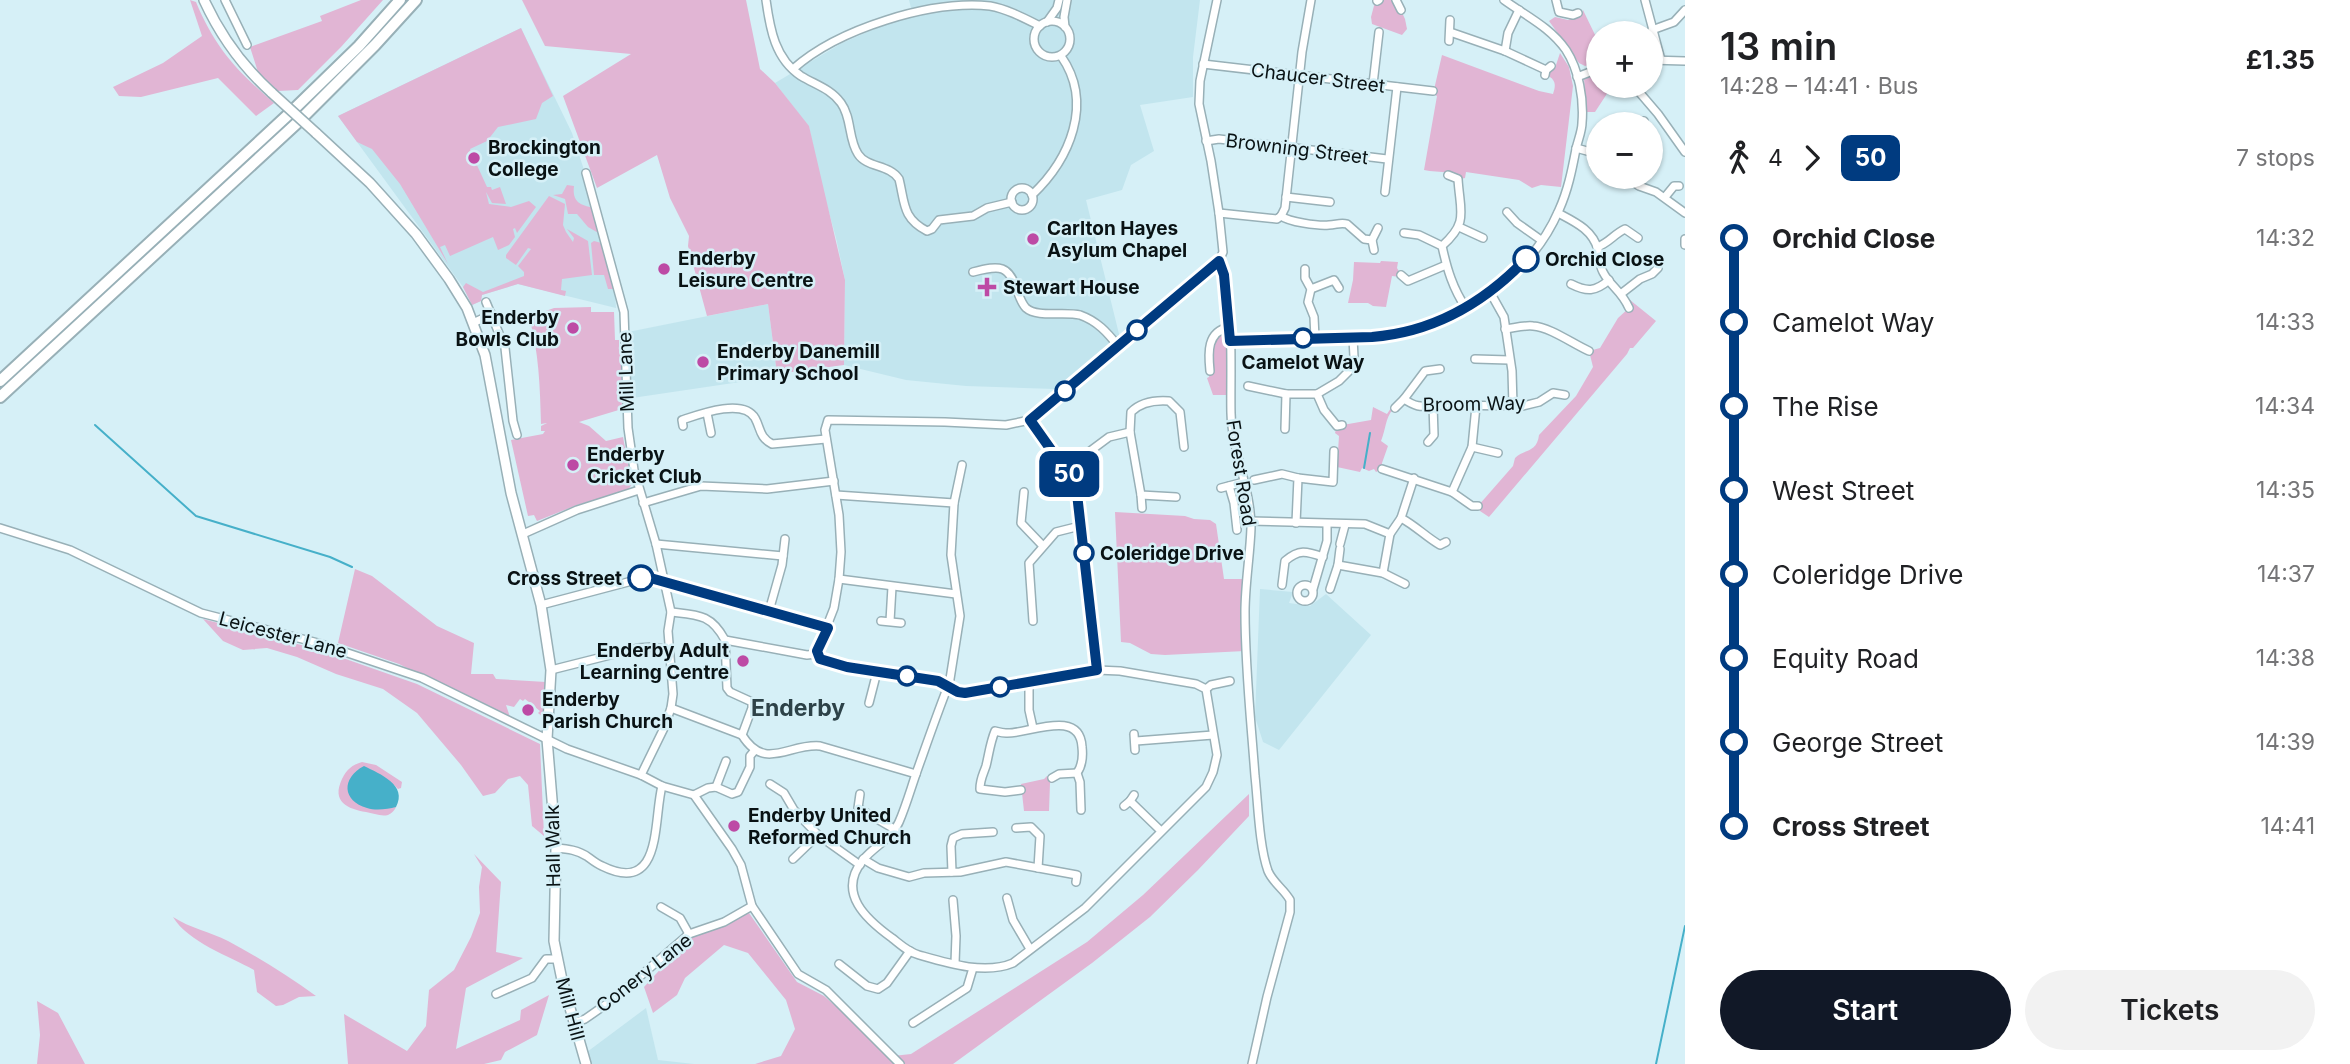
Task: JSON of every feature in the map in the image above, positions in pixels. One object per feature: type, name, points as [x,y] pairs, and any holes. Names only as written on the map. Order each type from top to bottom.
[{"type":"highway","points":[[0,381],[298,106],[359,46],[400,0]]},
{"type":"highway","points":[[0,397],[297,123],[366,55],[416,0]]},
{"type":"main road","name":"Hall Walk","points":[[204,0],[223,39],[236,56],[370,183],[416,234],[453,285],[473,323],[485,355],[511,493],[541,605],[551,670],[547,739],[556,848],[554,912],[557,956]]},
{"type":"main road","name":"Mill Hill","points":[[557,956],[586,1064]]},
{"type":"street","points":[[225,0],[247,45]]},
{"type":"street","points":[[766,0],[774,42],[784,60],[793,69],[837,97],[845,110],[857,153],[865,160],[895,174],[899,179],[908,216],[919,226],[932,229],[939,220],[973,216],[987,208],[1012,202]]},
{"type":"street","points":[[1034,38],[1057,8],[1059,0]]},
{"type":"street","points":[[1065,27],[1067,0]]},
{"type":"street","name":"Forest Road","points":[[1217,0],[1200,81],[1199,104],[1219,213],[1223,252],[1219,261],[1224,275],[1229,327],[1231,422],[1250,522],[1245,608],[1248,712],[1264,855],[1269,874],[1290,900],[1290,912],[1252,1064]]},
{"type":"street","points":[[1219,213],[1277,219],[1282,216],[1311,1],[1301,0]]},
{"type":"street","points":[[1396,0],[1401,10]]},
{"type":"street","points":[[1230,341],[1353,338],[1415,330],[1466,309],[1526,260],[1558,213],[1567,191],[1582,123],[1581,96],[1571,60],[1558,41],[1540,23],[1504,0]]},
{"type":"street","points":[[1556,0],[1556,14],[1576,14]]},
{"type":"street","points":[[1645,0],[1650,21]]},
{"type":"street","points":[[793,69],[806,58],[836,41],[874,24],[919,9],[941,5],[982,5],[1006,10],[1043,24],[1056,22],[1069,32],[1070,43],[1061,56]]},
{"type":"street","points":[[1505,51],[1508,33],[1519,10]]},
{"type":"street","points":[[1663,26],[1674,22],[1685,10]]},
{"type":"street","points":[[1024,19],[1036,47],[1043,55],[1061,56]]},
{"type":"street","points":[[1448,41],[1450,20]]},
{"type":"street","points":[[1373,84],[1379,32]]},
{"type":"street","points":[[1450,32],[1505,51],[1547,70]]},
{"type":"street","points":[[1032,195],[1057,167],[1074,131],[1076,96],[1068,66],[1061,56]]},
{"type":"street","points":[[1663,60],[1685,61]]},
{"type":"street","name":"Chaucer Street","points":[[1203,64],[1433,92]]},
{"type":"street","points":[[1577,77],[1586,74]]},
{"type":"street","points":[[1385,194],[1397,87]]},
{"type":"street","points":[[1644,98],[1685,152]]},
{"type":"street","name":"Browning Street","points":[[1206,141],[1219,139],[1387,159]]},
{"type":"street","points":[[1576,148],[1586,151]]},
{"type":"street","name":"Mill Lane","points":[[586,173],[624,312],[628,428],[634,470],[656,544],[671,612]]},
{"type":"street","points":[[1442,246],[1457,233],[1461,212],[1461,179],[1448,175]]},
{"type":"street","points":[[1665,197],[1674,186],[1679,186]]},
{"type":"street","points":[[1019,189],[1028,190],[1032,195],[1033,202],[1026,209],[1016,208],[1012,202],[1012,195],[1019,189]]},
{"type":"street","points":[[1648,189],[1665,197],[1672,206],[1685,213]]},
{"type":"street","points":[[1286,197],[1332,202]]},
{"type":"street","points":[[1558,213],[1584,228],[1597,247],[1601,268],[1622,293],[1629,308]]},
{"type":"street","points":[[1282,216],[1286,220],[1329,225],[1342,223],[1354,229],[1364,239],[1372,240]]},
{"type":"street","points":[[1509,217],[1541,240]]},
{"type":"street","points":[[1597,247],[1609,242],[1625,225],[1638,238]]},
{"type":"street","points":[[1374,250],[1372,240],[1378,228]]},
{"type":"street","points":[[1459,228],[1483,239]]},
{"type":"street","points":[[1404,233],[1421,232],[1442,246],[1456,294],[1466,309]]},
{"type":"street","points":[[816,654],[828,628],[839,579],[840,540],[836,495],[826,439],[827,421],[831,418],[1006,425],[1030,420],[1219,261]]},
{"type":"street","points":[[1401,275],[1407,284],[1446,265]]},
{"type":"street","points":[[973,272],[993,267],[1004,269],[1013,276],[1026,308],[1037,313],[1077,314],[1103,328],[1118,346]]},
{"type":"street","points":[[1622,293],[1640,279],[1651,278],[1658,268]]},
{"type":"street","points":[[1305,269],[1305,278],[1311,289],[1308,302],[1314,317],[1315,338]]},
{"type":"street","points":[[1311,289],[1334,280],[1339,288]]},
{"type":"street","points":[[1571,284],[1592,291],[1609,280]]},
{"type":"street","points":[[1490,292],[1504,317],[1513,406]]},
{"type":"street","points":[[486,302],[505,348],[517,435]]},
{"type":"street","points":[[473,323],[492,314]]},
{"type":"street","points":[[1505,329],[1532,325],[1547,328],[1591,353]]},
{"type":"street","points":[[1211,367],[1208,353],[1214,334],[1229,327]]},
{"type":"street","points":[[1248,386],[1286,394],[1317,394],[1339,381],[1349,370],[1354,357],[1353,338]]},
{"type":"street","points":[[1475,359],[1509,360]]},
{"type":"street","name":"Broom Way","points":[[1440,369],[1425,371],[1404,399],[1423,407],[1523,406],[1539,402],[1553,393],[1565,395]]},
{"type":"street","points":[[1553,384],[1553,393]]},
{"type":"street","points":[[1284,429],[1286,394]]},
{"type":"street","points":[[1317,394],[1338,428]]},
{"type":"street","points":[[1395,408],[1404,399]]},
{"type":"street","points":[[1142,508],[1130,432],[1131,412],[1137,406],[1169,401],[1180,412],[1180,442]]},
{"type":"street","points":[[1428,442],[1434,436],[1433,405]]},
{"type":"street","points":[[1452,492],[1472,447],[1476,406]]},
{"type":"street","points":[[683,426],[682,420],[735,407],[752,414],[761,436],[772,444],[826,439]]},
{"type":"street","points":[[707,413],[711,433]]},
{"type":"street","points":[[1030,420],[1076,485],[1097,670]]},
{"type":"street","points":[[498,425],[513,421]]},
{"type":"street","points":[[1066,469],[1109,436],[1130,432]]},
{"type":"street","points":[[1472,447],[1488,455],[1498,453]]},
{"type":"street","points":[[1254,480],[1282,474],[1333,482],[1334,452]]},
{"type":"street","points":[[962,465],[954,503],[951,555],[959,607],[958,634],[948,686],[896,830],[862,862],[856,872],[853,886],[855,900],[864,915],[909,951],[973,968],[1003,968],[1013,963],[1085,908],[1206,787],[1217,755],[1206,689]]},
{"type":"street","points":[[1380,468],[1452,492],[1474,508]]},
{"type":"street","points":[[1296,523],[1298,478]]},
{"type":"street","points":[[1383,573],[1390,534],[1401,518],[1414,478]]},
{"type":"street","points":[[643,503],[701,486],[767,489],[834,481]]},
{"type":"street","points":[[1237,530],[1234,503],[1225,487],[1244,482]]},
{"type":"street","points":[[523,534],[577,510],[639,490]]},
{"type":"street","points":[[1024,492],[1021,523],[1043,546]]},
{"type":"street","points":[[836,495],[954,503]]},
{"type":"street","points":[[1141,495],[1164,501],[1176,498]]},
{"type":"street","points":[[1401,518],[1415,526],[1425,537],[1440,545],[1446,542]]},
{"type":"street","points":[[1250,522],[1365,524],[1390,534]]},
{"type":"street","points":[[1313,589],[1327,541],[1327,524]]},
{"type":"street","points":[[1330,589],[1338,565],[1345,525]]},
{"type":"street","points":[[1033,621],[1028,562],[1056,532],[1080,526]]},
{"type":"street","name":"Leicester Lane","points":[[0,530],[70,550],[201,613],[318,643],[422,678],[587,757],[641,775],[662,786],[694,795]]},
{"type":"street","points":[[769,611],[778,584],[785,539]]},
{"type":"street","points":[[656,544],[783,556]]},
{"type":"street","points":[[1282,585],[1285,561],[1292,555],[1306,551],[1323,557]]},
{"type":"street","points":[[1338,565],[1383,573],[1408,585]]},
{"type":"street","points":[[541,605],[647,577],[828,628]]},
{"type":"street","points":[[839,579],[956,594]]},
{"type":"street","points":[[890,621],[892,587]]},
{"type":"street","points":[[641,775],[671,708],[673,694],[668,631],[671,612],[707,618],[717,626],[725,640],[728,691],[750,700],[752,705],[742,733]]},
{"type":"street","points":[[880,621],[901,623]]},
{"type":"street","points":[[725,640],[807,655],[816,654]]},
{"type":"street","points":[[551,670],[638,648],[669,650]]},
{"type":"street","points":[[816,654],[827,662],[938,681],[958,692],[972,694],[1097,670],[1121,671],[1196,684],[1206,689]]},
{"type":"street","points":[[869,703],[877,672]]},
{"type":"street","points":[[1206,689],[1211,685],[1230,681]]},
{"type":"street","points":[[1029,682],[1029,710],[1033,728]]},
{"type":"street","points":[[671,708],[742,733],[755,750],[778,755],[810,745],[820,746],[916,774]]},
{"type":"street","points":[[1021,789],[980,789],[980,778],[996,727],[1007,734],[1063,725],[1074,730],[1082,741],[1081,768],[1077,773],[1059,774],[1051,779]]},
{"type":"street","points":[[1135,742],[1213,735]]},
{"type":"street","points":[[755,750],[750,756],[753,768],[745,776],[736,794],[716,787],[694,795],[733,849],[741,865],[752,906],[798,974],[826,990],[900,1064]]},
{"type":"street","points":[[716,787],[726,761]]},
{"type":"street","points":[[1077,773],[1081,810]]},
{"type":"street","points":[[770,784],[784,793],[794,810],[818,835],[862,862],[878,868],[909,877],[1006,862],[1077,878]]},
{"type":"street","points":[[556,848],[575,850],[601,866],[618,872],[634,872],[644,866],[654,848],[662,786]]},
{"type":"street","points":[[860,794],[856,810],[896,830]]},
{"type":"street","points":[[1129,801],[1161,831]]},
{"type":"street","points":[[1016,828],[1031,827],[1040,836],[1038,868]]},
{"type":"street","points":[[952,872],[953,838],[962,834],[993,832]]},
{"type":"street","points":[[793,859],[818,835]]},
{"type":"street","points":[[1007,898],[1013,920],[1030,949]]},
{"type":"street","points":[[955,903],[955,963]]},
{"type":"street","name":"Conery Lane","points":[[573,1023],[615,998],[689,934],[724,922],[752,906]]},
{"type":"street","points":[[662,907],[680,918],[689,934]]},
{"type":"street","points":[[839,964],[867,986],[878,989],[887,983],[909,951]]},
{"type":"street","points":[[496,995],[532,978],[546,959],[557,956]]},
{"type":"street","points":[[913,1023],[967,988],[973,968]]},
{"type":"shaded area","points":[[190,0],[196,2],[211,33],[228,58],[274,103],[256,116],[218,78],[141,97],[119,96],[113,87],[163,63],[202,36]]},
{"type":"shaded area","points":[[361,0],[383,0],[298,90],[278,91],[258,72],[250,47],[322,21],[320,16]]},
{"type":"shaded area","points":[[522,0],[746,0],[760,69],[775,83],[809,126],[845,280],[844,365],[777,374],[768,304],[707,316],[688,246],[689,236],[670,198],[657,155],[597,188],[563,96],[631,54],[545,46]]},
{"type":"shaded area","points":[[909,0],[1200,0],[1193,57],[1193,97],[1140,105],[1154,151],[1131,165],[1122,190],[1086,200],[1120,338],[1055,389],[966,386],[906,380],[844,365],[845,280],[809,127],[775,83],[842,43],[913,16]]},
{"type":"shaded area","points":[[1396,0],[1407,29],[1402,35],[1372,24],[1375,2]]},
{"type":"shaded area","points":[[1583,10],[1588,21],[1586,21],[1585,66],[1579,63],[1549,21],[1555,17],[1568,20],[1581,17]]},
{"type":"shaded area","name":"Brockington College","points":[[521,28],[572,133],[615,290],[616,308],[518,284],[482,295],[481,301],[472,305],[463,287],[338,116]]},
{"type":"shaded area","points":[[521,28],[553,96],[542,103],[536,119],[498,127],[487,141],[470,149],[474,158],[478,157],[480,161],[476,163],[487,187],[492,190],[500,187],[506,204],[492,203],[486,192],[489,204],[511,207],[529,201],[536,207],[517,233],[515,228],[513,229],[515,237],[509,245],[498,250],[493,237],[450,256],[445,245],[440,247],[448,264],[400,184],[372,149],[357,142],[338,116]]},
{"type":"shaded area","points":[[1560,53],[1569,67],[1573,86],[1561,187],[1541,185],[1532,188],[1519,180],[1466,172],[1465,178],[1460,178],[1448,173],[1424,170],[1437,96],[1433,94],[1442,55],[1553,94],[1554,83],[1547,75],[1548,70],[1555,68]]},
{"type":"shaded area","points":[[1584,78],[1586,98],[1604,98],[1595,112],[1586,112]]},
{"type":"shaded area","points":[[567,185],[574,186],[574,196],[578,202],[594,208],[602,235],[588,227],[577,214],[568,214],[565,199],[553,195],[562,194]]},
{"type":"shaded area","points":[[549,196],[565,204],[563,225],[573,242],[574,238],[567,229],[588,241],[592,275],[562,279],[561,290],[566,291],[565,296],[518,284],[482,295],[481,301],[472,305],[463,287],[466,283],[483,292],[524,276],[518,266],[531,249],[528,248],[516,265],[506,258],[506,255]]},
{"type":"shaded area","points":[[594,241],[605,244],[615,289],[608,289],[604,275],[594,275],[591,243]]},
{"type":"shaded area","points":[[1354,262],[1398,262],[1397,268],[1401,275],[1392,276],[1386,307],[1348,303]]},
{"type":"shaded area","points":[[1630,300],[1656,321],[1633,348],[1630,348],[1489,517],[1480,511],[1478,506],[1513,466],[1515,458],[1536,445],[1539,435],[1576,396],[1593,367],[1589,351],[1600,348],[1618,318],[1629,308],[1626,302]]},
{"type":"shaded area","name":"Enderby Danemill Primary School","points":[[768,304],[777,374],[632,398],[628,332]]},
{"type":"shaded area","points":[[591,307],[591,312],[614,312],[615,340],[619,340],[621,352],[622,409],[579,422],[589,426],[606,441],[623,437],[632,484],[628,490],[577,505],[537,521],[534,515],[528,516],[511,440],[543,434],[545,431],[541,431],[541,426],[547,423],[541,424],[537,356],[529,317],[554,308]]},
{"type":"shaded area","points":[[1229,327],[1230,395],[1213,395],[1207,378],[1214,334]]},
{"type":"shaded area","points":[[1373,407],[1387,414],[1393,409],[1381,441],[1388,446],[1382,469],[1376,472],[1374,469],[1369,471],[1362,468],[1360,472],[1337,467],[1337,426],[1371,420]]},
{"type":"shaded area","points":[[1115,512],[1185,516],[1210,520],[1216,524],[1224,579],[1246,579],[1245,651],[1151,654],[1130,643],[1121,642]]},
{"type":"shaded area","points":[[355,569],[372,576],[437,626],[474,643],[471,674],[493,674],[496,679],[546,682],[545,719],[538,713],[540,711],[525,699],[520,699],[514,707],[506,705],[511,720],[399,664],[338,643]]},
{"type":"shaded area","points":[[1260,589],[1293,592],[1289,603],[1310,606],[1326,594],[1371,635],[1279,750],[1263,742],[1255,717]]},
{"type":"shaded area","points":[[203,619],[320,650],[417,684],[540,744],[544,836],[532,826],[528,785],[520,776],[508,779],[495,793],[483,796],[417,713],[383,689],[267,648],[243,650],[223,641]]},
{"type":"shaded area","points":[[362,762],[376,765],[402,782],[401,788],[398,789],[394,785],[374,809],[396,807],[388,815],[353,809],[340,799],[339,787],[344,776],[350,768]]},
{"type":"shaded area","points":[[1047,776],[1052,778],[1053,783],[1050,783],[1049,811],[1024,811],[1021,784]]},
{"type":"shaded area","points":[[1249,794],[1249,816],[1150,917],[1092,963],[953,1064],[755,1064],[781,1056],[795,1029],[786,1000],[748,953],[724,945],[685,978],[677,995],[653,1013],[644,987],[689,938],[749,913],[797,982],[824,996],[893,1056],[911,1054],[1087,942],[1143,895]]},
{"type":"shaded area","points":[[474,854],[501,882],[496,952],[523,958],[466,988],[456,1049],[520,1020],[521,1010],[549,995],[537,1035],[505,1052],[501,1060],[484,1064],[348,1064],[344,1014],[407,1051],[426,1026],[429,990],[454,970],[480,913],[479,887],[482,867]]},
{"type":"shaded area","points":[[173,917],[239,947],[316,996],[299,997],[276,1006],[257,992],[254,970],[188,934]]},
{"type":"shaded area","points":[[37,1001],[58,1013],[85,1064],[37,1064],[40,1035]]},
{"type":"shaded area","points":[[646,1008],[658,1060],[694,1064],[590,1064],[587,1052]]},
{"type":"water","points":[[364,766],[395,786],[399,799],[396,807],[371,809],[359,805],[349,795],[348,783],[351,777]]},
{"type":"waterway","points":[[95,425],[196,516],[330,557],[352,567]]},
{"type":"waterway","points":[[1364,468],[1370,433]]},
{"type":"waterway","points":[[1656,1064],[1685,926]]},
{"type":"bus line","name":"50","points":[[641,578],[647,577],[828,628],[816,654],[820,659],[847,667],[938,681],[958,692],[972,694],[1007,685],[1097,670],[1076,485],[1030,420],[1219,261],[1224,275],[1230,341],[1372,337],[1415,330],[1466,309],[1504,282],[1526,259]]},
{"type":"place","name":"Brockington College","points":[[474,158]]},
{"type":"place","name":"Carlton Hayes Asylum Chapel","points":[[1033,239]]},
{"type":"place","name":"Orchid Close","points":[[1526,259]]},
{"type":"place","name":"Enderby Leisure Centre","points":[[664,269]]},
{"type":"place","name":"Stewart House","points":[[987,287]]},
{"type":"place","name":"Enderby Bowls Club","points":[[573,328]]},
{"type":"place","name":"Camelot Way","points":[[1303,338]]},
{"type":"place","name":"Enderby Danemill Primary School","points":[[703,362]]},
{"type":"place","name":"Enderby Cricket Club","points":[[573,465]]},
{"type":"place","name":"Coleridge Drive","points":[[1084,553]]},
{"type":"place","name":"Cross Street","points":[[641,578]]},
{"type":"place","name":"Enderby Adult Learning Centre","points":[[743,661]]},
{"type":"place","name":"Enderby Parish Church","points":[[528,710]]},
{"type":"place","name":"Enderby United Reformed Church","points":[[734,826]]},
{"type":"district","name":"Enderby","points":[[798,708]]}]
